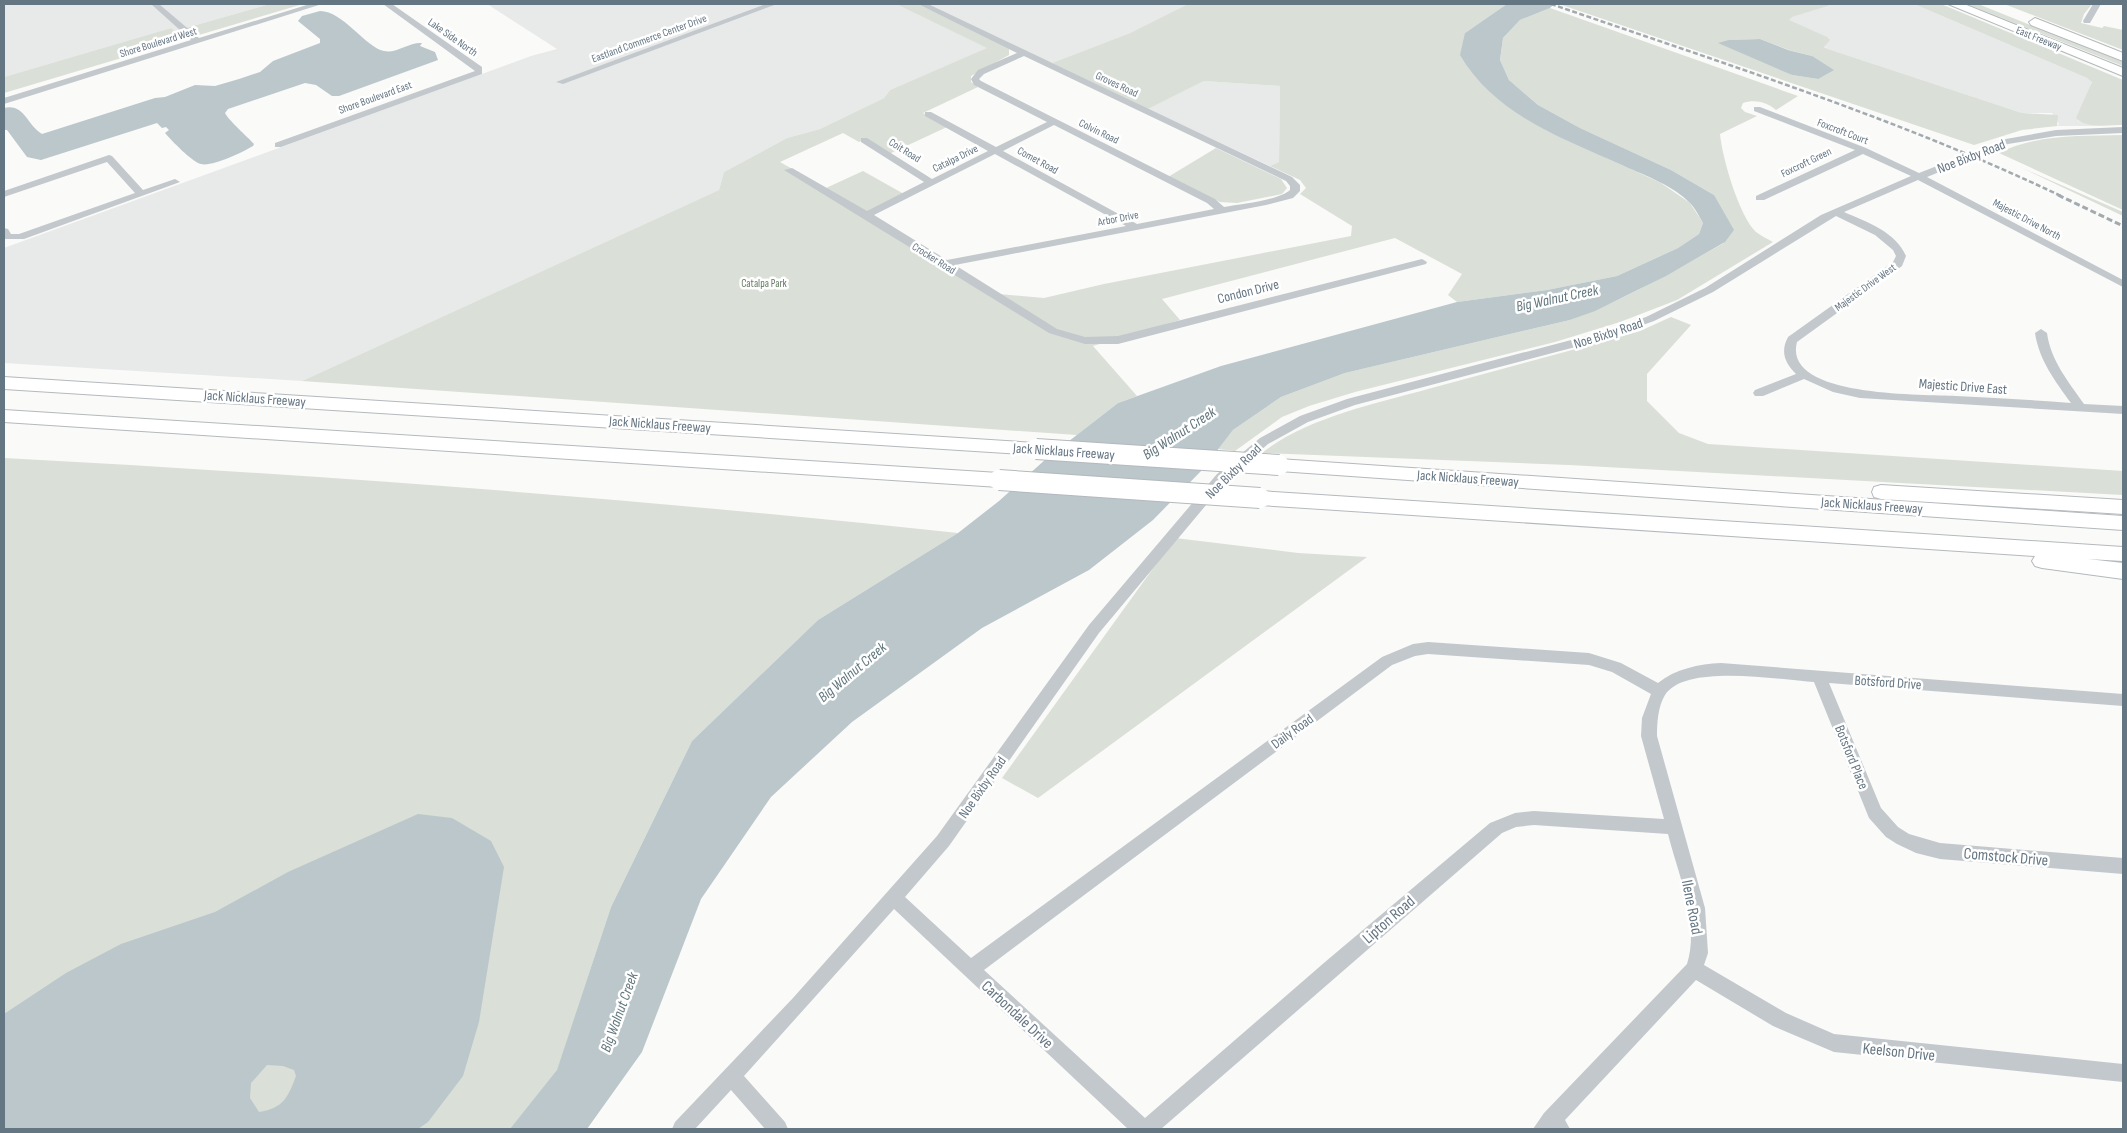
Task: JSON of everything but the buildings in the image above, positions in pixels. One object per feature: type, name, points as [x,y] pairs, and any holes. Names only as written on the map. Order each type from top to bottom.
[{"type":"highway","name":"East Freeway","points":[[1954,4],[2123,73]]},
{"type":"highway","name":"East Freeway","points":[[2027,19],[2123,57]]},
{"type":"highway","name":"Jack Nicklaus Freeway","points":[[4,383],[1735,495],[2123,523]]},
{"type":"highway","points":[[4,416],[2123,554]]},
{"type":"highway","points":[[1735,495],[1799,486],[2123,507]]},
{"type":"highway","points":[[1799,534],[2123,571]]},
{"type":"street","points":[[155,4],[197,41]]},
{"type":"street","name":"Shore Boulevard West","points":[[4,101],[318,4]]},
{"type":"street","name":"Lake Side North","points":[[388,4],[479,68],[480,72]]},
{"type":"street","name":"Eastland Commerce Center Drive","points":[[560,82],[773,4]]},
{"type":"street","name":"Groves Road","points":[[922,4],[1289,179],[1295,185],[1295,191]]},
{"type":"street","points":[[2087,21],[2097,4]]},
{"type":"street","name":"Colvin Road","points":[[1024,53],[981,72],[975,79],[977,83],[1211,201],[1221,210]]},
{"type":"street","name":"Shore Boulevard East","points":[[278,145],[480,72]]},
{"type":"street","name":"Foxcroft Court","points":[[1757,109],[1863,150],[1919,177]]},
{"type":"street","name":"Comet Road","points":[[928,114],[1136,227]]},
{"type":"street","name":"Catalpa Drive","points":[[867,216],[1053,122]]},
{"type":"street","name":"Noe Bixby Road","points":[[682,1129],[732,1077],[894,898],[965,812],[1094,629],[1216,484],[1257,446],[1287,427],[1329,409],[1594,338],[1650,319],[1710,290],[1836,212],[2016,139],[2077,132],[2123,130]]},
{"type":"street","name":"Coit Road","points":[[864,140],[932,183]]},
{"type":"street","name":"Foxcroft Green","points":[[1760,198],[1863,150]]},
{"type":"street","points":[[4,194],[110,158],[141,194]]},
{"type":"street","name":"Crocker Road","points":[[790,170],[1053,332],[1080,341]]},
{"type":"street","name":"Majestic Drive North","points":[[1919,177],[2123,284]]},
{"type":"street","points":[[4,231],[8,237],[13,238],[27,235],[175,182]]},
{"type":"street","name":"Arbor Drive","points":[[944,264],[1280,199],[1295,191]]},
{"type":"street","name":"Majestic Drive West","points":[[1804,375],[1791,360],[1789,346],[1792,340],[1898,264],[1902,256],[1901,251],[1893,242],[1836,212]]},
{"type":"street","name":"Condon Drive","points":[[1080,341],[1118,340],[1422,262]]},
{"type":"street","points":[[2041,333],[2042,348],[2050,365],[2081,408]]},
{"type":"street","points":[[1759,393],[1804,375]]},
{"type":"street","name":"Majestic Drive East","points":[[1804,375],[1830,388],[1860,394],[2123,410]]},
{"type":"street","name":"Daily Road","points":[[970,969],[1372,672],[1399,655],[1413,650],[1444,648],[1588,659],[1616,667],[1659,691]]},
{"type":"street","name":"Botsford Drive","points":[[1659,691],[1671,682],[1701,670],[1720,669],[2123,700]]},
{"type":"street","name":"Botsford Place","points":[[1819,677],[1876,813],[1892,832]]},
{"type":"street","name":"Ilene Road","points":[[1659,691],[1653,706],[1649,736],[1696,908],[1699,929],[1699,952],[1694,969]]},
{"type":"street","name":"Lipton Road","points":[[1147,1129],[1346,955],[1496,828],[1515,820],[1534,818],[1673,827]]},
{"type":"street","name":"Comstock Drive","points":[[1892,832],[1916,846],[1940,851],[2123,866]]},
{"type":"street","name":"Carbondale Drive","points":[[894,898],[1142,1129]]},
{"type":"street","points":[[1552,1126],[1694,969]]},
{"type":"street","name":"Keelson Drive","points":[[1694,969],[1777,1020],[1806,1034],[1834,1043],[2123,1073]]},
{"type":"street","points":[[732,1077],[778,1129]]},
{"type":"shaded area","points":[[4,4],[270,4],[175,31],[171,28],[4,77]]},
{"type":"shaded area","points":[[487,4],[896,4],[988,48],[890,90],[884,98],[820,129],[787,138],[724,172],[719,190],[302,381],[4,363],[4,248],[531,56],[557,49]]},
{"type":"shaded area","points":[[918,4],[1188,4],[1130,33],[1052,63],[1009,49]]},
{"type":"shaded area","points":[[1829,4],[1914,4],[2087,78],[2092,81],[2078,121],[2097,126],[2057,126],[2059,124],[2052,113],[2022,113],[1828,49],[1789,20],[1791,17],[1828,6]]},
{"type":"shaded area","points":[[1204,81],[1280,86],[1279,162],[1270,166],[1148,109]]},
{"type":"green space","points":[[270,4],[303,4],[4,93],[4,77],[171,28],[175,31]]},
{"type":"green space","name":"Catalpa Park","points":[[896,4],[918,4],[1005,46],[1009,49],[1009,55],[971,76],[971,82],[978,87],[923,113],[947,127],[889,154],[865,139],[859,142],[843,133],[780,162],[826,188],[863,171],[904,194],[867,213],[999,294],[1044,298],[1104,284],[1351,236],[1352,226],[1300,194],[1306,188],[1300,180],[1270,166],[1279,162],[1280,86],[1204,81],[1148,109],[1052,63],[1130,33],[1188,4],[1507,4],[1465,33],[1546,130],[1661,183],[1690,203],[1703,223],[1699,234],[1678,248],[1617,276],[1547,290],[1457,302],[1448,295],[1462,274],[1395,238],[1162,299],[1180,320],[1093,346],[1137,396],[1118,403],[1077,435],[302,381],[719,190],[724,172],[787,138],[820,129],[884,98],[890,90],[987,48]]},
{"type":"green space","points":[[1559,4],[1829,4],[1828,6],[1792,17],[1789,20],[1827,37],[1830,40],[1824,47],[1828,49],[2022,113],[2058,115],[2057,126],[2022,130],[1974,145]],"holes":[[[1760,39],[1812,56],[1818,79],[1792,75],[1729,40]]]},
{"type":"green space","points":[[1914,4],[1941,4],[2123,80],[2123,125],[2092,125],[2076,118],[2092,82],[2087,78]]},
{"type":"green space","points":[[1967,4],[1978,4],[2123,62],[2123,66]]},
{"type":"green space","points":[[2004,4],[2092,4],[2084,14],[2081,23],[2123,30],[2123,50]]},
{"type":"green space","points":[[1550,8],[1798,96],[1776,110],[1760,102],[1743,103],[1741,108],[1745,112],[1757,116],[1720,134],[1732,186],[1743,213],[1756,232],[1773,242],[1677,300],[1620,322],[1555,342],[1355,392],[1309,406],[1282,417],[1235,451],[1218,449],[1233,430],[1281,397],[1345,373],[1570,320],[1629,294],[1724,243],[1714,195],[1671,170],[1580,128],[1538,105],[1509,80],[1500,60],[1503,38],[1520,20]]},
{"type":"green space","points":[[2123,135],[2123,210],[1999,153],[2029,142],[2044,139]]},
{"type":"green space","points":[[1216,148],[1281,179],[1287,188],[1282,194],[1237,203],[1220,202],[1168,177]]},
{"type":"green space","points":[[2022,168],[2123,212],[2123,216]]},
{"type":"green space","points":[[1671,317],[1691,325],[1647,374],[1647,401],[1679,433],[1708,444],[2123,471],[2123,495],[1569,465],[1262,453],[1299,430],[1341,413],[1613,339],[1640,331]]},
{"type":"green space","points":[[4,458],[243,472],[481,489],[720,509],[958,533],[818,620],[692,741],[611,907],[557,1071],[547,1129],[4,1129]]},
{"type":"green space","points":[[1175,538],[1298,553],[1367,557],[1038,798],[1002,778]]},
{"type":"water","name":"Big Walnut Creek","points":[[1507,4],[1554,4],[1550,8],[1520,20],[1503,38],[1500,60],[1509,80],[1538,105],[1580,128],[1671,170],[1714,195],[1734,230],[1725,242],[1666,276],[1595,311],[1570,320],[1345,373],[1281,397],[1233,430],[1202,470],[1153,520],[1089,570],[982,628],[852,722],[771,797],[701,899],[642,1052],[587,1129],[510,1129],[557,1070],[611,907],[692,741],[818,620],[958,533],[999,501],[1046,459],[1118,403],[1221,366],[1457,302],[1547,290],[1617,276],[1678,248],[1699,234],[1703,223],[1692,205],[1676,191],[1533,123],[1512,110],[1492,94],[1475,76],[1460,55],[1465,33]]},
{"type":"water","points":[[320,11],[337,17],[369,43],[384,51],[398,50],[412,44],[422,43],[420,46],[435,52],[438,60],[339,96],[332,96],[316,85],[305,83],[228,109],[225,113],[227,116],[254,144],[248,149],[227,158],[206,164],[201,164],[187,155],[165,133],[169,130],[166,127],[162,128],[157,123],[41,160],[27,157],[7,130],[4,130],[4,108],[11,107],[21,112],[42,134],[155,98],[165,97],[195,85],[215,86],[260,72],[273,61],[320,43],[320,39],[298,21],[302,16]]},
{"type":"water","points":[[1760,39],[1788,50],[1812,56],[1834,70],[1818,79],[1792,75],[1718,43],[1729,40]]},
{"type":"water","points":[[418,814],[452,818],[491,841],[504,867],[479,1022],[463,1076],[428,1122],[418,1129],[4,1129],[4,1014],[66,973],[121,944],[215,912],[288,872]],"holes":[[[267,1065],[283,1066],[294,1070],[296,1076],[287,1096],[274,1108],[259,1112],[250,1098],[251,1083]]]},
{"type":"railway","points":[[1551,4],[1744,70],[1873,117],[1936,141],[2061,196]]},
{"type":"railway","points":[[2058,195],[2123,226]]}]
